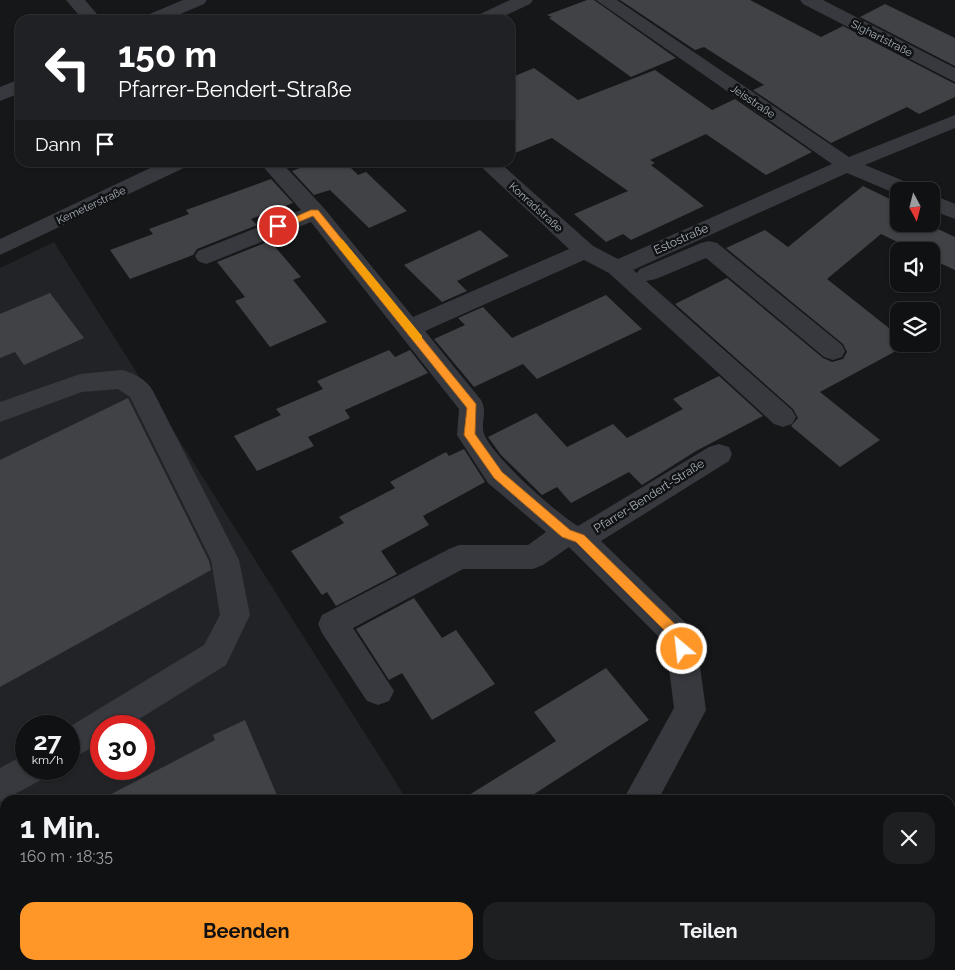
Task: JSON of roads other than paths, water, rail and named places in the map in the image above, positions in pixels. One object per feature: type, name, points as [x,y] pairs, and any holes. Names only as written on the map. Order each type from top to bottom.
[{"type":"street","points":[[75,0],[88,15]]},
{"type":"street","points":[[153,0],[159,15]]},
{"type":"street","points":[[161,15],[198,0]]},
{"type":"street","points":[[492,15],[524,0]]},
{"type":"street","name":"Jeisstraße","points":[[605,0],[847,164],[890,183]]},
{"type":"street","name":"Sighartstraße","points":[[809,0],[955,76]]},
{"type":"street","points":[[0,95],[15,88]]},
{"type":"street","name":"Estostraße","points":[[624,275],[847,164],[952,125]]},
{"type":"street","name":"Kemeterstraße","points":[[0,248],[170,167]]},
{"type":"street","name":"Pfarrer-Bendert-Straße","points":[[274,167],[315,212],[472,407],[470,435],[498,475],[573,536],[680,638],[690,710],[643,795]]},
{"type":"street","name":"Konradstraße","points":[[492,167],[585,251]]},
{"type":"street","points":[[940,206],[955,212]]},
{"type":"street","points":[[206,256],[315,212]]},
{"type":"street","points":[[624,275],[708,248],[833,351]]},
{"type":"street","points":[[410,328],[585,251],[624,275],[783,417]]},
{"type":"street","points":[[0,412],[80,383],[122,379],[140,391],[225,560],[235,615],[215,655],[80,738]]},
{"type":"street","name":"Pfarrer-Bendert-Straße","points":[[573,536],[719,454]]},
{"type":"street","points":[[378,691],[333,624],[459,557],[533,557],[573,536]]},
{"type":"street","points":[[0,786],[15,777]]}]
